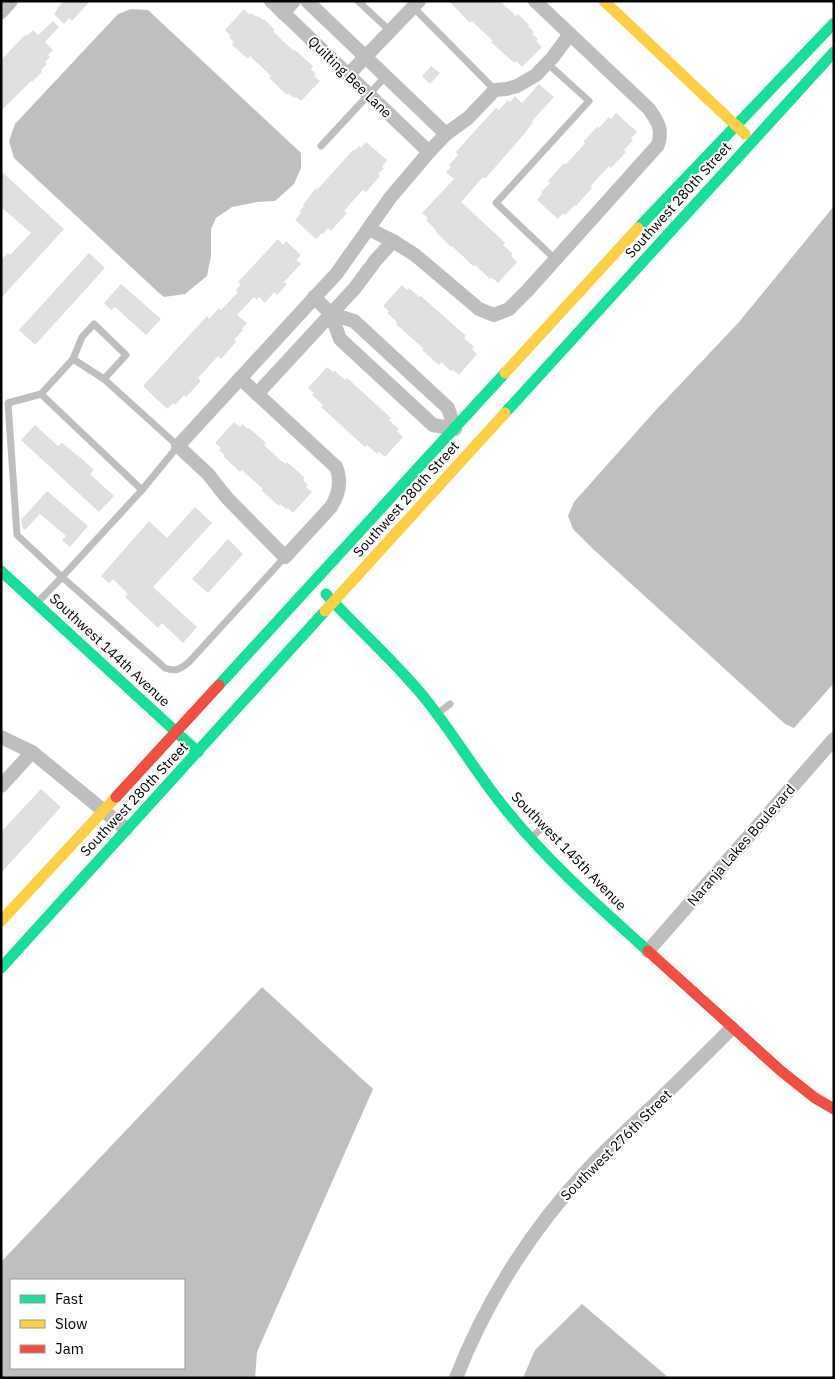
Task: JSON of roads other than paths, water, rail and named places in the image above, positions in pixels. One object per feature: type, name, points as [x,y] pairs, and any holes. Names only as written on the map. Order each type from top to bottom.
[{"type":"street","name":"Quilting Bee Lane","points":[[271,1],[429,152]]},
{"type":"street","points":[[283,13],[294,1]]},
{"type":"street","name":"Quilting Bee Lane","points":[[307,1],[446,134]]},
{"type":"street","points":[[369,229],[415,254],[479,309],[494,315],[509,309],[528,290],[658,145],[661,137],[660,128],[650,109],[535,1]]},
{"type":"street","points":[[604,1],[752,140]]},
{"type":"street","points":[[348,75],[416,4]]},
{"type":"street","name":"Southwest 280th Street","points":[[1,968],[333,602],[463,438],[657,226],[736,126],[834,23]]},
{"type":"street","points":[[240,378],[336,467],[340,474],[337,498],[285,557],[227,498],[208,474],[178,446],[240,378],[336,273],[390,198],[446,134],[468,118],[495,90],[517,86],[536,75],[570,34]]},
{"type":"street","name":"Southwest 280th Street","points":[[1,921],[314,582],[463,438],[657,226],[752,140],[834,52]]},
{"type":"street","points":[[257,394],[355,288],[393,241]]},
{"type":"street","points":[[314,297],[331,314],[340,339],[433,426],[463,438]]},
{"type":"street","points":[[331,314],[354,321],[448,408],[463,438]]},
{"type":"street","name":"Southwest 144th Avenue","points":[[1,571],[198,752]]},
{"type":"street","name":"Southwest 145th Avenue","points":[[314,582],[384,652],[419,692],[437,714],[494,795],[531,838],[586,894],[786,1076],[834,1109]]},
{"type":"street","points":[[1,737],[32,752],[126,829]]},
{"type":"street","name":"Naranja Lakes Boulevard","points":[[648,951],[834,739]]},
{"type":"street","points":[[1,786],[32,752]]},
{"type":"street","name":"Southwest 276th Street","points":[[456,1378],[489,1306],[514,1264],[553,1210],[594,1163],[732,1028]]},
{"type":"lane","points":[[358,1],[390,31]]},
{"type":"lane","points":[[416,4],[495,90]]},
{"type":"lane","points":[[547,63],[590,101],[496,203],[556,259]]},
{"type":"lane","points":[[321,146],[386,76]]},
{"type":"lane","points":[[104,379],[126,355],[94,324],[82,337],[73,359],[41,394],[5,402],[16,535],[165,668],[172,670],[181,669],[189,662],[285,557]]},
{"type":"lane","points":[[37,603],[142,490],[178,446],[104,379],[73,359]]},
{"type":"lane","points":[[41,394],[142,490]]},
{"type":"lane","points":[[437,714],[450,704]]},
{"type":"lane","points":[[531,838],[543,827]]}]
